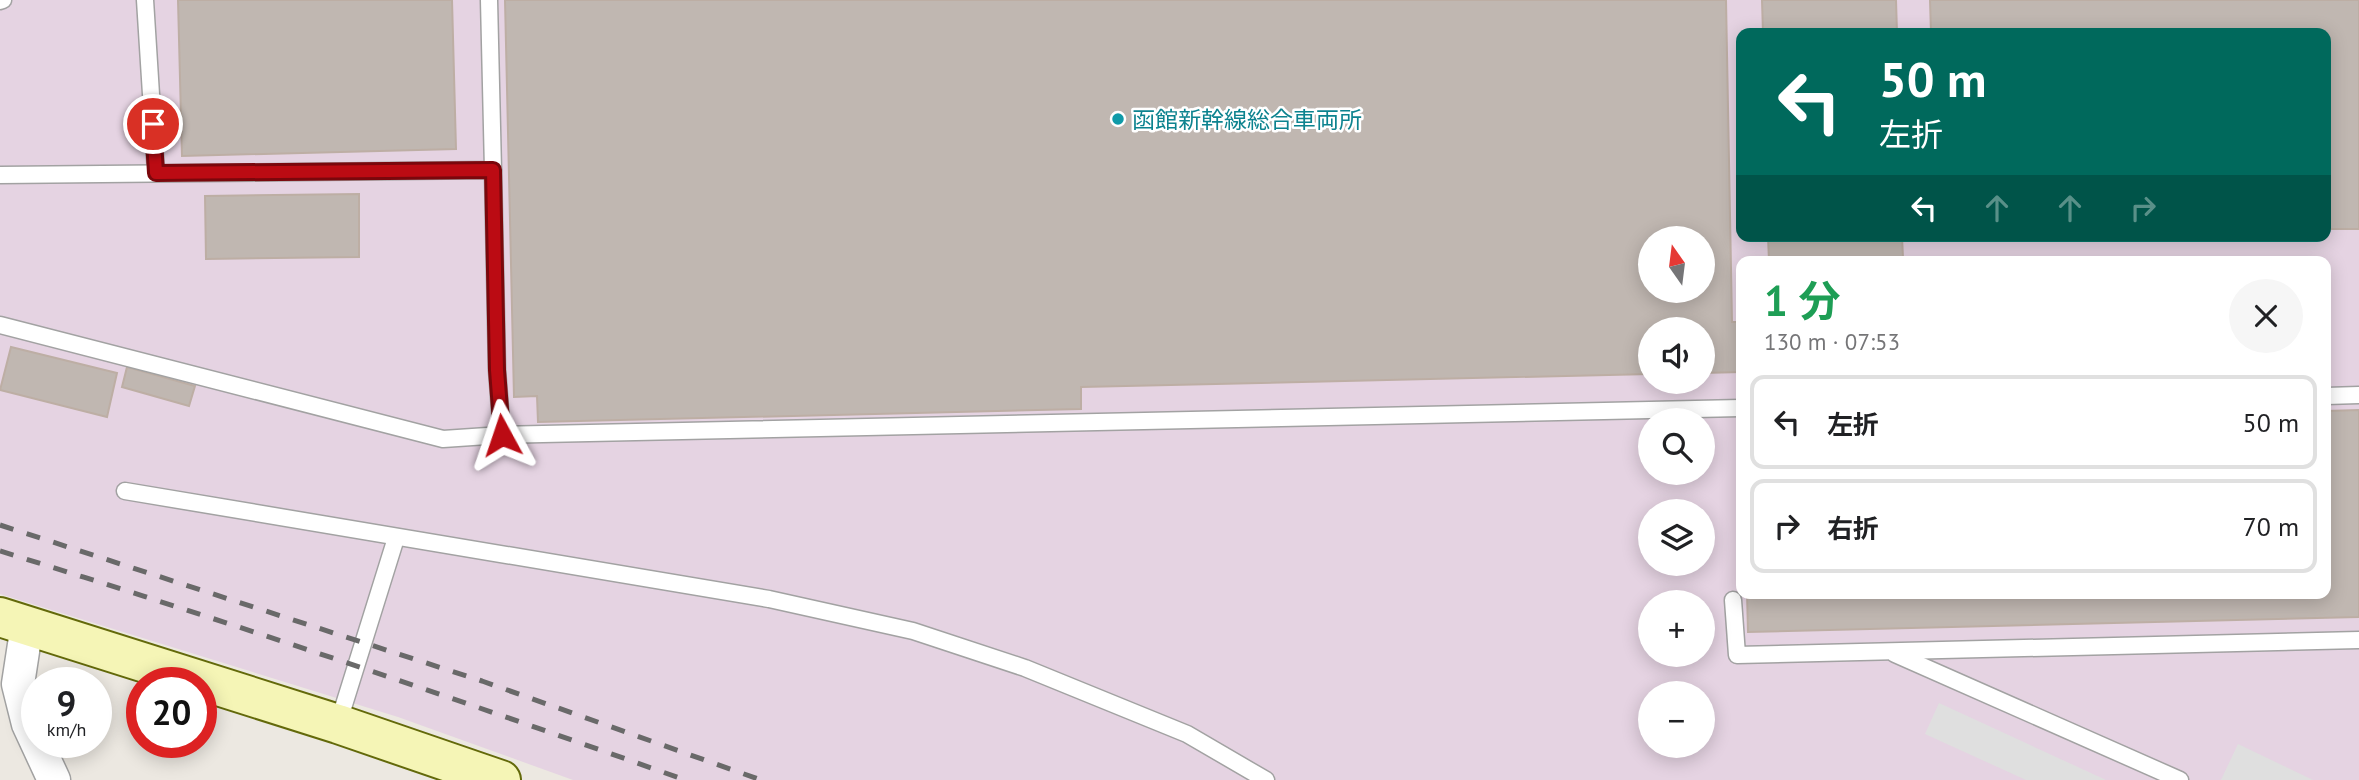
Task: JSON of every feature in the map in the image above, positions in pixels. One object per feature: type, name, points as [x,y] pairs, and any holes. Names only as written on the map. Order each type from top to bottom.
[{"type":"street","points":[[54,780],[28,724],[18,684],[13,621],[338,724],[501,780]]},
{"type":"lane","points":[[145,0],[156,173]]},
{"type":"lane","points":[[489,0],[497,370],[502,435]]},
{"type":"lane","points":[[0,175],[493,170]]},
{"type":"lane","points":[[0,325],[443,439],[502,435],[1736,408]]},
{"type":"lane","points":[[2331,396],[2359,395]]},
{"type":"lane","points":[[125,491],[769,598],[913,631],[1025,668],[1186,734],[1266,780]]},
{"type":"lane","points":[[338,724],[396,538]]},
{"type":"lane","points":[[1733,600],[1737,655],[2359,640]]},
{"type":"lane","points":[[1889,651],[2180,780]]},
{"type":"shaded area","name":"函館新幹線総合車両所","points":[[0,0],[2359,0],[2359,780],[573,780],[398,717],[0,594]]},
{"type":"shaded area","points":[[1939,703],[2106,780],[2026,780],[1925,734]]},
{"type":"shaded area","points":[[2238,744],[2313,780],[2221,780]]},
{"type":"building","points":[[178,0],[452,0],[456,149],[182,156]]},
{"type":"building","name":"函館新幹線総合車両所","points":[[505,0],[1726,0],[1732,322],[1736,322],[1736,372],[1715,373],[1715,317],[1638,317],[1638,374],[1081,387],[1081,409],[538,422],[537,396],[514,397]]},
{"type":"building","points":[[1762,0],[1896,0],[1897,28],[1763,28]]},
{"type":"building","points":[[1930,0],[2359,0],[2359,229],[2331,229],[2331,28],[1931,28]]},
{"type":"building","points":[[359,194],[359,257],[206,259],[205,196]]},
{"type":"building","points":[[1768,242],[1902,242],[1903,256],[1769,256]]},
{"type":"building","points":[[11,347],[117,373],[107,417],[0,390]]},
{"type":"building","points":[[127,367],[195,386],[189,406],[122,387]]},
{"type":"building","points":[[2359,410],[2359,617],[1748,632],[1747,599],[2331,599],[2331,411]]},
{"type":"railway","points":[[0,525],[482,681],[761,780]]},
{"type":"railway","points":[[0,551],[344,662],[685,780]]},
{"type":"place","name":"函館新幹線総合車両所","points":[[1118,119]]},
{"type":"route","points":[[153,124],[156,173],[493,170],[497,370],[502,435]]}]
